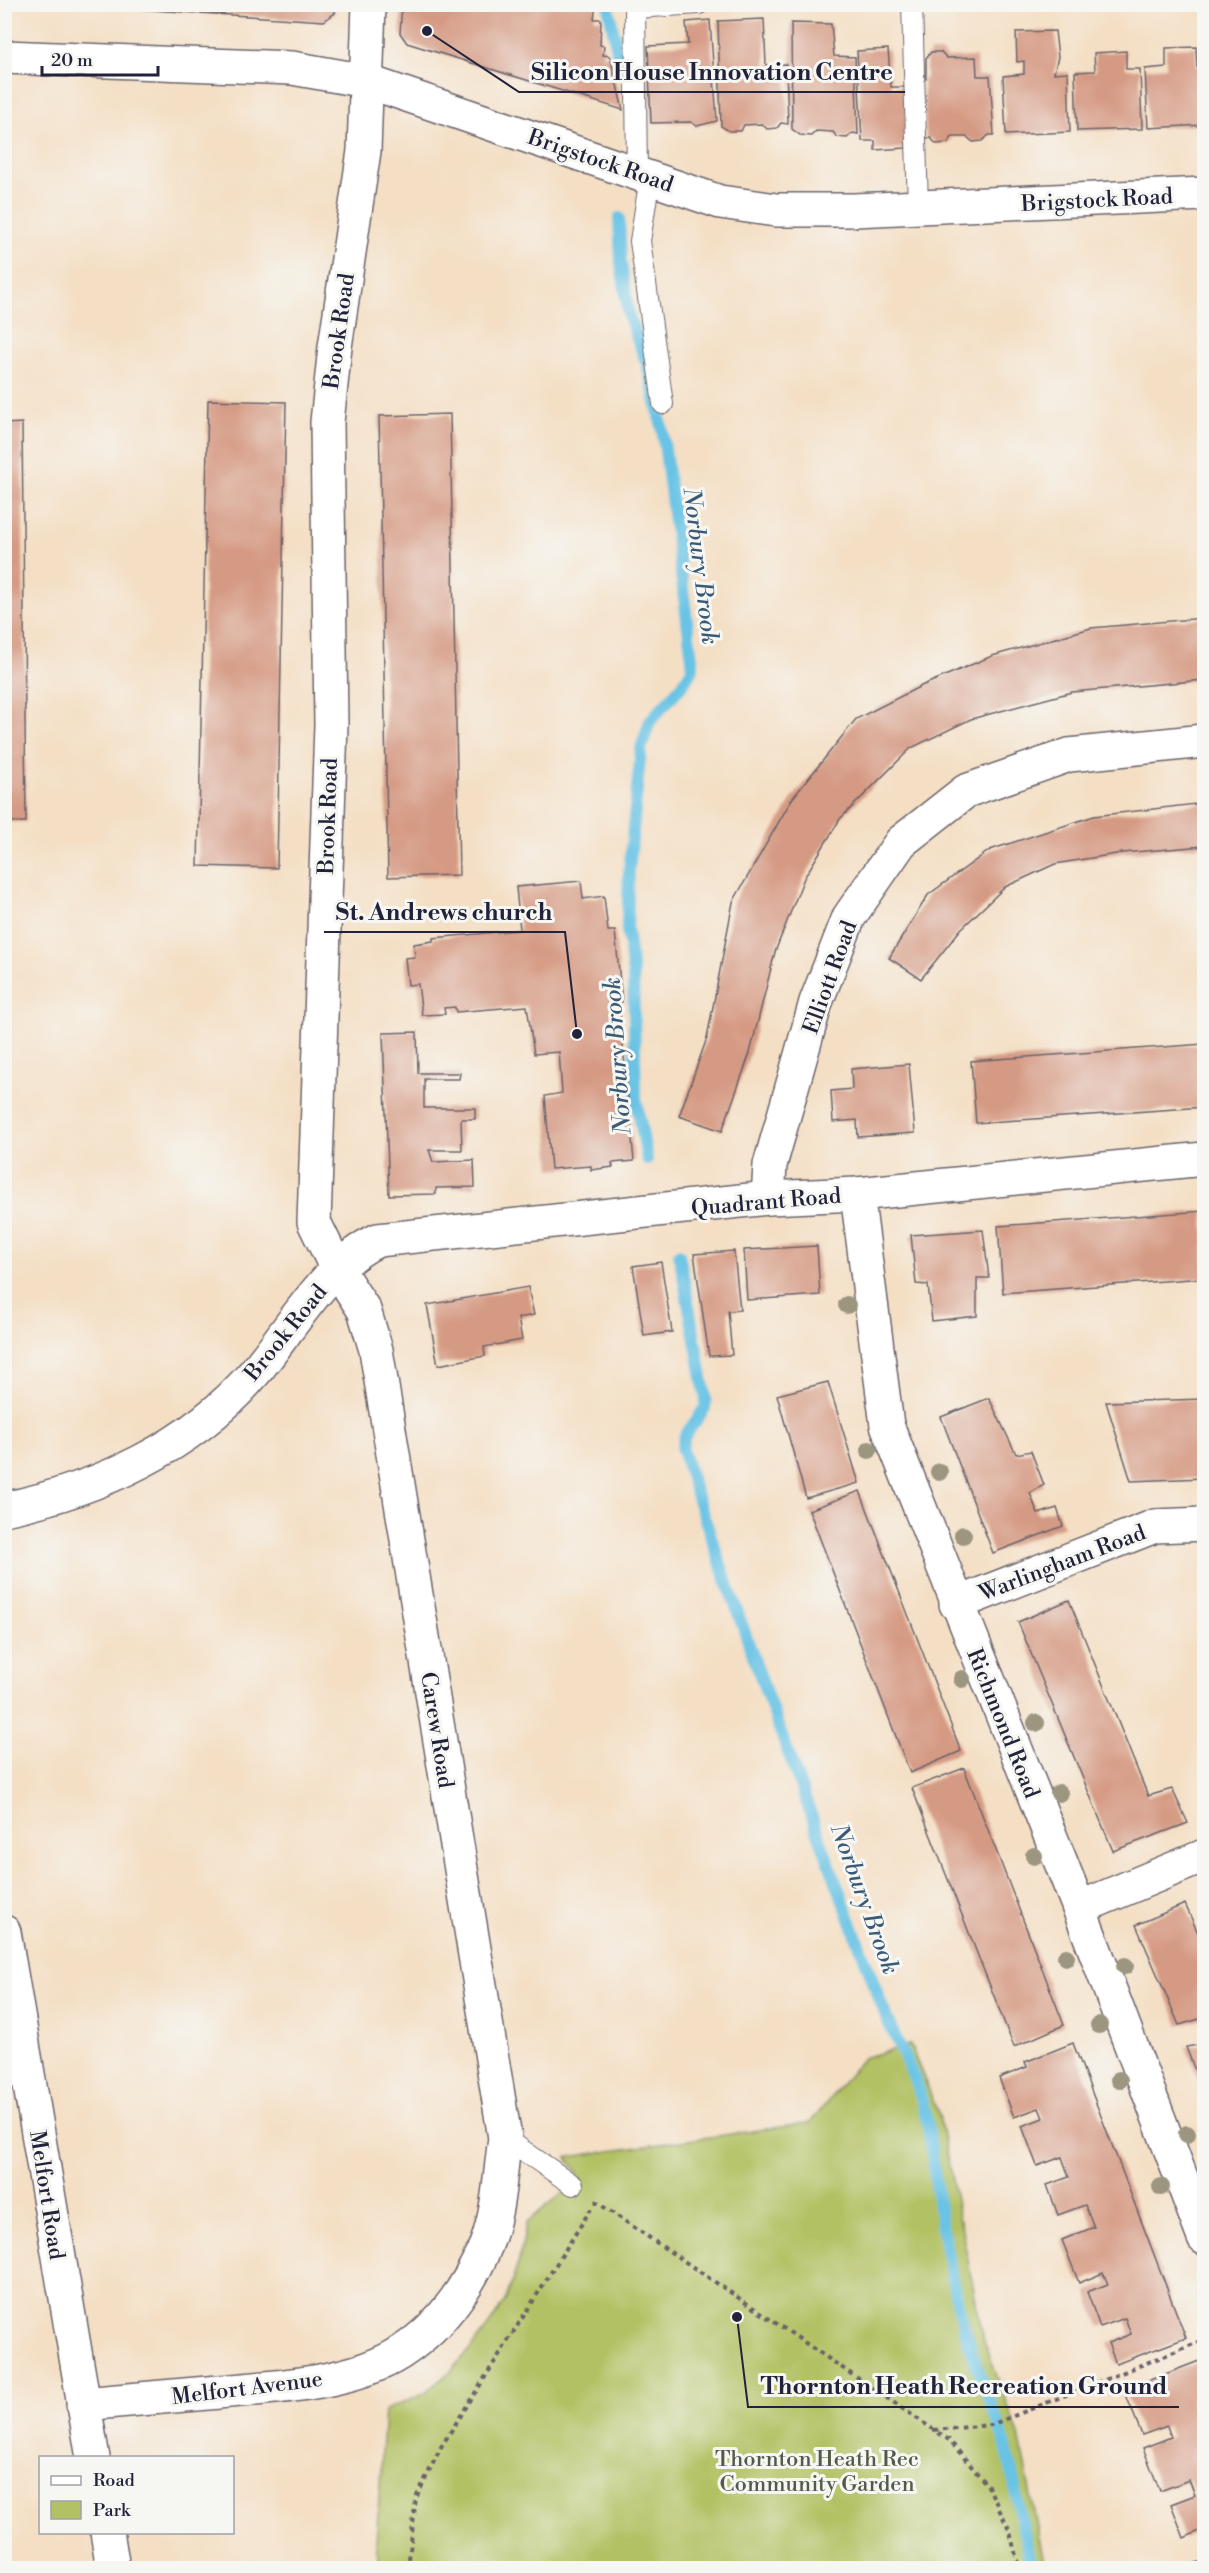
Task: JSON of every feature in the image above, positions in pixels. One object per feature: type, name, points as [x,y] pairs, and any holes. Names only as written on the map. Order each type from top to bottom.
[{"type":"street","name":"Brook Road","points":[[4,1509],[39,1501],[122,1473],[196,1428],[253,1374],[337,1269],[314,1222],[331,725],[327,422],[335,347],[364,151],[369,4]]},
{"type":"street","name":"Brigstock Road","points":[[4,57],[292,68],[366,81],[720,202],[776,210],[918,207],[1204,194]]},
{"type":"street","name":"Elliott Road","points":[[768,1198],[770,1165],[816,1002],[849,917],[902,842],[966,791],[1069,755],[1204,741]]},
{"type":"street","name":"Quadrant Road","points":[[337,1269],[363,1247],[389,1237],[564,1221],[768,1198],[857,1194],[1204,1159]]},
{"type":"street","name":"Richmond Road","points":[[857,1194],[887,1425],[956,1604],[1079,1908],[1204,2238]]},
{"type":"street","name":"Carew Road","points":[[337,1269],[363,1310],[375,1350],[505,2138],[496,2201]]},
{"type":"street","name":"Warlingham Road","points":[[956,1604],[1155,1526],[1204,1524]]},
{"type":"street","points":[[1079,1908],[1204,1856]]},
{"type":"street","name":"Melfort Road","points":[[4,1932],[93,2456]]},
{"type":"street","name":"Melfort Avenue","points":[[83,2404],[295,2385],[365,2369],[399,2354],[427,2332],[451,2308],[467,2283],[487,2243],[496,2201]]},
{"type":"street","points":[[106,2534],[113,2568]]},
{"type":"lane","points":[[663,404],[640,241],[644,175],[635,8],[699,4]]},
{"type":"lane","points":[[912,4],[918,207]]},
{"type":"lane","points":[[505,2138],[573,2185]]},
{"type":"path","points":[[408,2568],[416,2498],[441,2448],[596,2201],[949,2440],[988,2486],[1010,2532],[1019,2568]]},
{"type":"path","points":[[934,2430],[991,2425],[1204,2340]]},
{"type":"green space","name":"Thornton Heath Rec Community Garden","points":[[910,2045],[939,2115],[984,2341],[1019,2435],[1045,2568],[380,2568],[376,2542],[385,2410],[424,2393],[453,2369],[483,2334],[506,2299],[519,2261],[527,2222],[581,2178],[567,2157],[810,2123],[863,2058]]},
{"type":"building","points":[[137,4],[335,4],[335,13],[324,21],[137,9]]},
{"type":"building","points":[[402,4],[596,4],[594,19],[601,19],[600,45],[604,46],[603,55],[610,56],[623,110],[407,43],[400,33]]},
{"type":"building","points":[[764,19],[766,65],[786,64],[788,124],[781,123],[777,128],[767,129],[762,124],[744,125],[741,131],[729,131],[721,126],[718,21]]},
{"type":"building","points":[[710,20],[717,121],[697,126],[691,122],[651,123],[648,46],[688,44],[686,22]]},
{"type":"building","points":[[791,23],[831,24],[834,56],[855,57],[858,134],[853,133],[847,138],[837,137],[833,132],[816,131],[811,136],[800,135],[792,129]]},
{"type":"building","points":[[1055,31],[1058,57],[1054,73],[1068,72],[1070,132],[1006,135],[1003,76],[1024,74],[1024,61],[1017,62],[1016,32]]},
{"type":"building","points":[[1196,47],[1197,67],[1204,67],[1204,125],[1148,128],[1145,69],[1166,67],[1166,48]]},
{"type":"building","points":[[888,49],[891,87],[906,87],[906,148],[875,150],[875,141],[862,141],[857,51]]},
{"type":"building","points":[[1126,51],[1126,69],[1140,69],[1142,129],[1077,131],[1075,72],[1095,71],[1094,53]]},
{"type":"building","points":[[931,52],[941,52],[947,58],[976,57],[977,76],[990,76],[994,135],[989,135],[982,141],[973,142],[967,137],[952,137],[948,143],[936,144],[931,138],[926,138],[923,79],[926,79],[926,58]]},
{"type":"building","points":[[208,400],[286,402],[277,868],[198,866]]},
{"type":"building","points":[[450,414],[459,875],[388,877],[379,416]]},
{"type":"building","points":[[22,423],[26,822],[4,822],[4,424]]},
{"type":"building","points":[[1204,618],[1204,680],[1072,692],[971,719],[911,748],[840,819],[804,878],[775,952],[750,1053],[722,1131],[679,1116],[707,1038],[733,902],[792,799],[856,719],[921,686],[992,656],[1091,628]]},
{"type":"building","points":[[1204,803],[1204,846],[1122,853],[1055,864],[1005,887],[961,929],[921,979],[889,958],[928,895],[990,850],[1094,816]]},
{"type":"building","points":[[581,881],[583,899],[604,896],[608,931],[615,931],[622,1002],[619,1003],[634,1161],[612,1163],[613,1167],[591,1170],[591,1166],[551,1169],[545,1096],[562,1093],[559,1052],[534,1054],[527,1006],[456,1012],[455,1007],[444,1008],[445,1014],[422,1015],[418,984],[408,985],[405,958],[415,957],[414,944],[433,941],[433,938],[520,930],[516,887]]},
{"type":"building","points":[[417,1032],[418,1073],[460,1073],[459,1079],[424,1079],[424,1108],[475,1108],[475,1119],[461,1119],[462,1150],[429,1150],[433,1162],[474,1160],[475,1187],[436,1188],[436,1194],[389,1195],[383,1033]]},
{"type":"building","points":[[1204,1044],[1204,1107],[976,1123],[971,1061]]},
{"type":"building","points":[[909,1064],[915,1133],[858,1137],[857,1120],[833,1122],[831,1091],[852,1089],[851,1069]]},
{"type":"building","points":[[1204,1211],[1204,1278],[1003,1293],[998,1226]]},
{"type":"building","points":[[983,1230],[989,1278],[977,1278],[977,1316],[932,1321],[928,1285],[916,1284],[911,1235]]},
{"type":"building","points":[[817,1246],[820,1295],[747,1300],[744,1250]]},
{"type":"building","points":[[734,1251],[740,1310],[728,1311],[732,1355],[709,1356],[694,1254]]},
{"type":"building","points":[[661,1262],[672,1332],[644,1336],[633,1266]]},
{"type":"building","points":[[528,1287],[534,1315],[518,1318],[522,1340],[484,1347],[485,1356],[438,1365],[427,1305]]},
{"type":"building","points":[[828,1382],[859,1483],[806,1498],[777,1395]]},
{"type":"building","points":[[989,1398],[1016,1454],[1031,1451],[1044,1485],[1030,1493],[1038,1514],[1057,1508],[1063,1526],[993,1553],[941,1417]]},
{"type":"building","points":[[1204,1399],[1204,1478],[1131,1481],[1106,1402]]},
{"type":"building","points":[[860,1491],[961,1751],[910,1773],[809,1510]]},
{"type":"building","points":[[1069,1600],[1148,1796],[1172,1789],[1188,1823],[1113,1851],[1018,1622]]},
{"type":"building","points":[[964,1768],[1064,2025],[1014,2047],[912,1788]]},
{"type":"building","points":[[1185,1904],[1198,1933],[1204,1931],[1204,2022],[1203,2018],[1179,2025],[1136,1925]]},
{"type":"building","points":[[1073,2043],[1186,2338],[1116,2364],[1108,2343],[1131,2334],[1125,2318],[1100,2327],[1087,2292],[1108,2284],[1103,2273],[1079,2283],[1062,2240],[1094,2227],[1085,2205],[1058,2215],[1047,2185],[1069,2177],[1062,2157],[1037,2166],[1022,2126],[1043,2118],[1039,2108],[1014,2117],[999,2078],[1027,2067],[1025,2062]]},
{"type":"building","points":[[1204,2044],[1204,2094],[1186,2047]]},
{"type":"building","points":[[1199,2361],[1204,2375],[1204,2529],[1184,2538],[1171,2504],[1195,2495],[1189,2480],[1160,2491],[1143,2448],[1171,2437],[1167,2426],[1142,2435],[1124,2390]]},
{"type":"building","points":[[1204,2560],[1204,2568],[1188,2568],[1187,2566]]},
{"type":"waterway","name":"Norbury Brook","points":[[608,4],[621,72]]},
{"type":"waterway","name":"Norbury Brook","points":[[619,218],[621,263],[629,317],[647,364],[662,427],[693,667],[683,684],[650,721],[641,749],[629,870],[627,929],[633,974],[636,1098],[647,1159]]},
{"type":"waterway","name":"Norbury Brook","points":[[679,1254],[706,1399],[705,1408],[684,1437],[682,1449],[773,1712],[887,2019],[918,2087],[928,2125],[941,2222],[956,2298],[970,2347],[1007,2448],[1031,2568]]},
{"type":"place","name":"Silicon House Innovation Centre","points":[[427,31]]},
{"type":"place","name":"St. Andrews church","points":[[577,1034]]},
{"type":"place","name":"Thornton Heath Recreation Ground","points":[[737,2317]]}]
